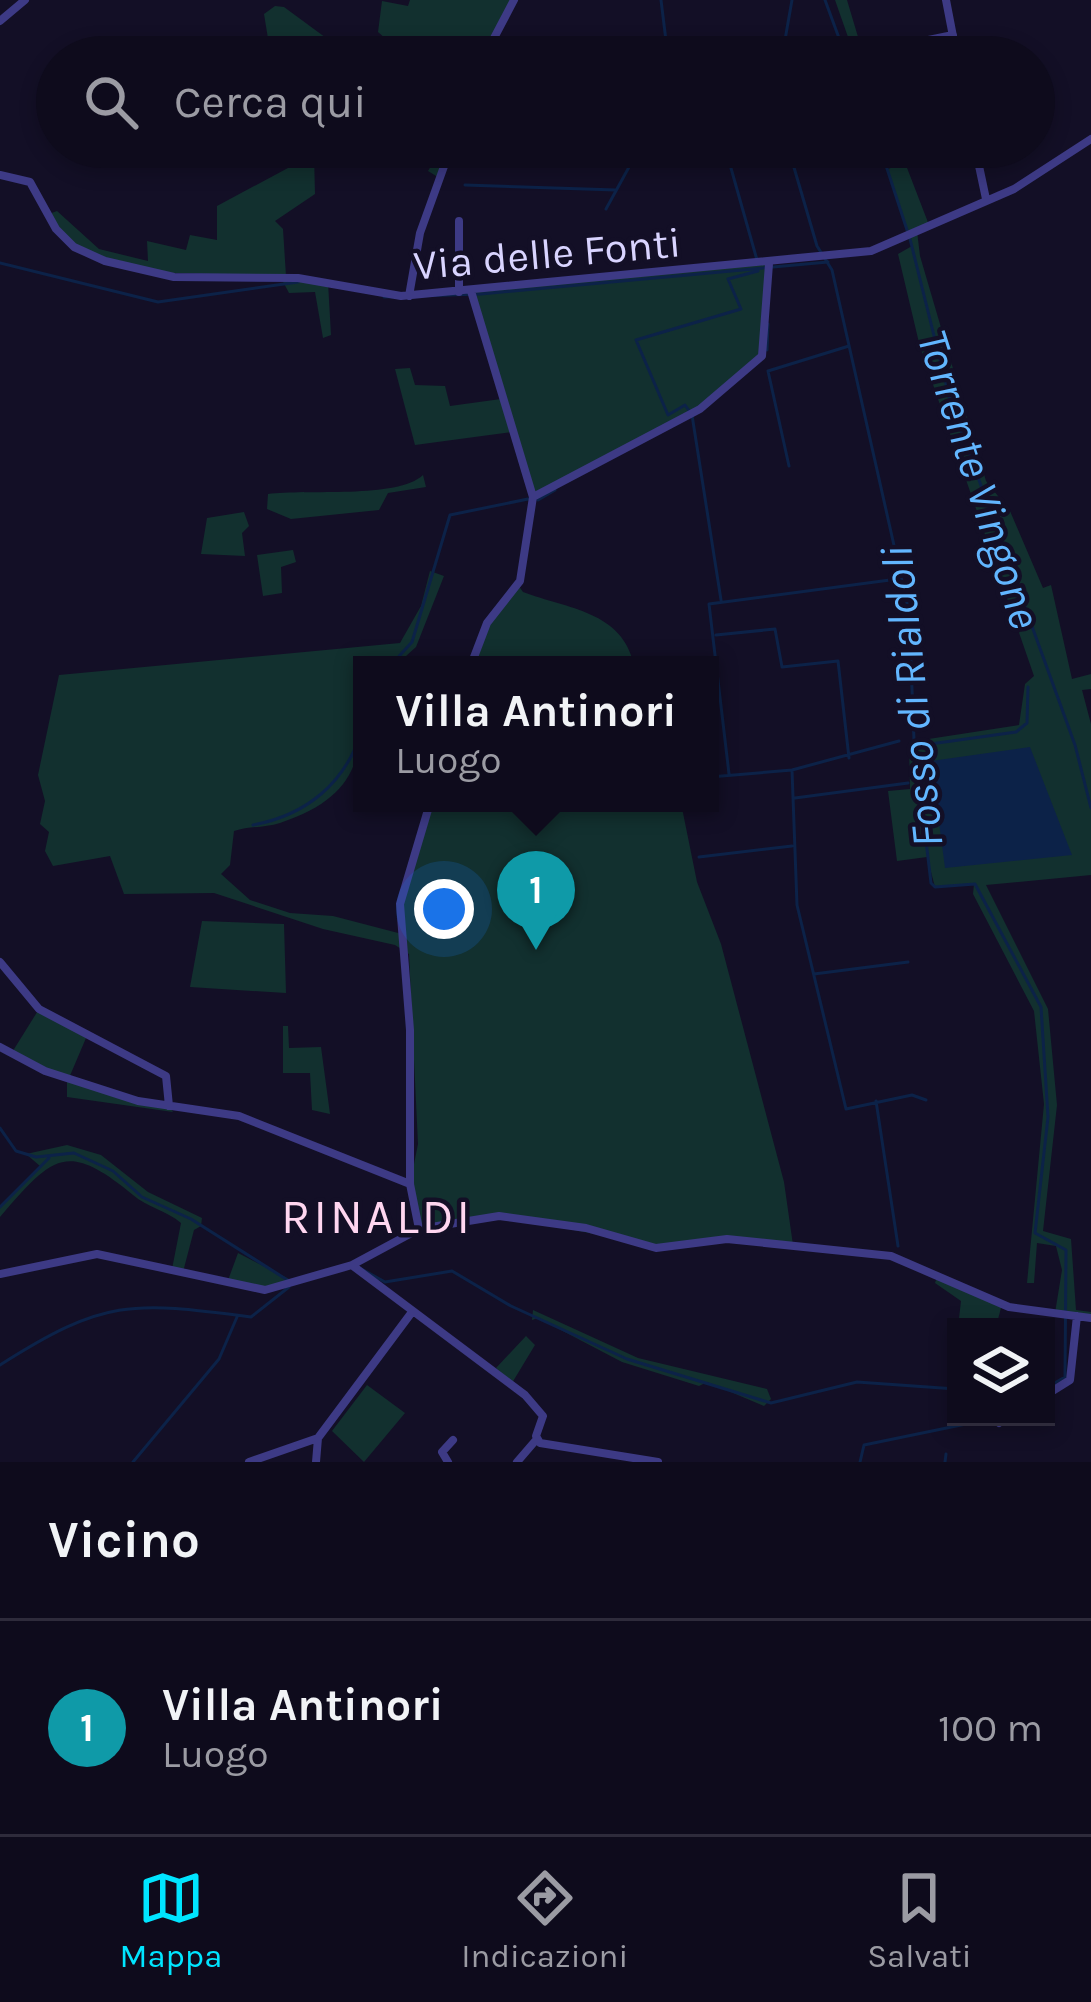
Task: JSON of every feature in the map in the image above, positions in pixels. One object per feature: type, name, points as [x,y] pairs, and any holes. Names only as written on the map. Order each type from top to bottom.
[{"type":"street","points":[[0,20],[25,0]]},
{"type":"street","points":[[495,36],[514,0]]},
{"type":"street","points":[[946,0],[953,35],[948,36]]},
{"type":"street","name":"Via delle Fonti","points":[[1055,162],[1091,139]]},
{"type":"street","points":[[409,296],[420,233],[444,168]]},
{"type":"street","points":[[979,168],[986,200]]},
{"type":"street","name":"Via delle Fonti","points":[[0,175],[30,182],[56,229],[74,247],[105,261],[174,277],[298,278],[409,296],[769,264],[871,250],[1014,189],[1046,168]]},
{"type":"street","points":[[459,221],[459,292]]},
{"type":"street","points":[[533,497],[700,409],[762,356],[769,264]]},
{"type":"street","points":[[471,291],[533,497],[520,581],[487,623],[474,656]]},
{"type":"street","points":[[419,1229],[410,1184],[411,1077],[400,904],[427,812]]},
{"type":"street","points":[[0,962],[39,1009],[166,1076],[169,1106]]},
{"type":"street","points":[[0,1047],[46,1071],[138,1101],[239,1116],[410,1184]]},
{"type":"street","points":[[0,1274],[97,1253],[266,1290],[352,1265],[419,1229],[499,1216],[586,1228],[656,1248],[727,1238],[891,1256],[1009,1307],[1091,1318]]},
{"type":"street","points":[[352,1265],[491,1364],[543,1416],[536,1440],[518,1462]]},
{"type":"street","points":[[316,1462],[318,1438],[412,1312]]},
{"type":"street","points":[[1055,1389],[1070,1380],[1071,1315]]},
{"type":"street","points":[[249,1462],[318,1438]]},
{"type":"street","points":[[448,1462],[442,1452],[454,1439]]},
{"type":"street","points":[[536,1440],[553,1448],[658,1462]]},
{"type":"green space","points":[[410,0],[514,0],[495,36],[383,36],[378,32],[382,1],[408,6]]},
{"type":"green space","points":[[835,0],[847,0],[858,36],[848,36]]},
{"type":"green space","points":[[275,6],[284,7],[323,36],[268,36],[264,14]]},
{"type":"green space","points":[[288,168],[314,168],[315,194],[275,221],[283,229],[286,276],[328,282],[331,335],[323,338],[315,292],[289,293],[280,276],[141,272],[74,247],[49,214],[57,211],[99,249],[148,261],[147,241],[186,250],[190,235],[217,240],[217,206]]},
{"type":"green space","points":[[430,168],[444,168],[441,179]]},
{"type":"green space","points":[[907,168],[929,225],[917,231],[920,256],[986,481],[1010,511],[1043,588],[1051,585],[1072,679],[1091,674],[1091,689],[1082,690],[1091,724],[1091,875],[986,885],[1048,1009],[1057,1105],[1043,1231],[1071,1239],[1076,1310],[1091,1312],[1091,1318],[1055,1313],[1062,1270],[1056,1246],[1037,1243],[1034,1283],[1027,1283],[1044,1104],[1034,1011],[973,894],[974,884],[935,887],[927,857],[897,861],[888,791],[910,789],[909,742],[1019,725],[1025,684],[1034,676],[920,347],[898,254],[912,246],[888,169]]},
{"type":"green space","points":[[769,264],[766,348],[700,409],[533,497],[511,432],[415,445],[395,369],[410,368],[415,385],[445,386],[450,406],[501,399],[471,291]]},
{"type":"green space","points":[[423,475],[426,487],[388,493],[379,510],[291,519],[267,509],[268,494],[373,490],[411,483]]},
{"type":"green space","points":[[244,512],[249,526],[242,533],[245,556],[201,554],[207,518]]},
{"type":"green space","points":[[293,550],[296,562],[281,567],[282,593],[263,596],[257,555]]},
{"type":"green space","points":[[430,571],[444,576],[416,647],[406,656],[353,656],[353,766],[345,781],[309,811],[274,825],[234,831],[230,865],[221,874],[250,900],[290,913],[333,916],[402,934],[400,904],[427,812],[683,812],[697,882],[721,944],[784,1182],[793,1245],[727,1239],[669,1248],[499,1216],[419,1229],[410,1184],[418,1144],[409,954],[395,945],[323,929],[214,893],[124,894],[110,856],[53,866],[45,851],[49,832],[40,824],[45,801],[38,775],[59,675],[400,643],[421,606]]},
{"type":"green space","points":[[518,585],[523,592],[605,623],[618,633],[631,656],[474,656],[478,641]]},
{"type":"green space","points":[[202,921],[284,924],[286,993],[190,987]]},
{"type":"green space","points":[[39,1009],[86,1038],[69,1078],[169,1106],[173,1112],[67,1097],[67,1078],[11,1054]]},
{"type":"green space","points":[[283,1026],[288,1026],[289,1048],[321,1047],[330,1114],[312,1110],[310,1073],[283,1073]]},
{"type":"green space","points":[[67,1145],[101,1155],[148,1192],[202,1218],[183,1272],[172,1269],[181,1223],[91,1167],[75,1162],[48,1169],[0,1217],[0,1207],[40,1166],[26,1154]]},
{"type":"green space","points":[[238,1253],[291,1280],[265,1290],[227,1283]]},
{"type":"green space","points":[[938,1274],[1002,1304],[998,1318],[959,1318],[961,1301],[935,1283]]},
{"type":"green space","points":[[533,1310],[638,1358],[767,1389],[771,1399],[764,1406],[707,1382],[699,1386],[622,1362],[538,1318],[532,1320]]},
{"type":"green space","points":[[526,1336],[535,1345],[512,1383],[496,1368]]},
{"type":"green space","points":[[367,1385],[405,1413],[364,1462],[332,1431]]},
{"type":"water","points":[[1030,747],[1072,855],[945,868],[931,761]]},
{"type":"waterway","points":[[661,0],[665,36]]},
{"type":"waterway","name":"Fosso di Rialdoli","points":[[786,36],[792,0]]},
{"type":"waterway","name":"Torrente Vingone","points":[[825,0],[838,36]]},
{"type":"waterway","points":[[606,209],[628,168]]},
{"type":"waterway","points":[[731,168],[757,260]]},
{"type":"waterway","name":"Fosso di Rialdoli","points":[[794,168],[817,246],[832,270],[909,612],[914,740],[931,883],[935,887],[975,884],[1041,1007],[1048,1117],[1035,1233],[1066,1250],[1065,1377],[1055,1383]]},
{"type":"waterway","name":"Torrente Vingone","points":[[887,168],[907,230]]},
{"type":"waterway","points":[[465,185],[616,190]]},
{"type":"waterway","name":"Torrente Vingone","points":[[910,239],[950,400],[1075,745],[1091,808]]},
{"type":"waterway","points":[[384,297],[481,294],[828,262]]},
{"type":"waterway","points":[[0,263],[158,302],[298,282]]},
{"type":"waterway","points":[[690,412],[685,405],[668,415],[636,340],[741,309],[728,279],[758,271]]},
{"type":"waterway","points":[[767,350],[768,324]]},
{"type":"waterway","points":[[789,466],[768,371],[849,346]]},
{"type":"waterway","points":[[692,415],[721,600]]},
{"type":"waterway","points":[[538,500],[555,490]]},
{"type":"waterway","points":[[399,656],[412,642],[450,515],[528,499]]},
{"type":"waterway","points":[[715,656],[709,604],[890,580]]},
{"type":"waterway","points":[[716,635],[775,629],[782,667],[838,661],[849,758]]},
{"type":"waterway","points":[[916,746],[1016,732],[1027,723],[1028,687]]},
{"type":"waterway","points":[[719,689],[729,774]]},
{"type":"waterway","points":[[719,776],[792,770],[899,741]]},
{"type":"waterway","points":[[253,825],[307,805],[334,781],[353,753]]},
{"type":"waterway","points":[[792,770],[797,905],[846,1109],[912,1095],[926,1100]]},
{"type":"waterway","points":[[795,798],[908,783]]},
{"type":"waterway","points":[[699,857],[792,846]]},
{"type":"waterway","points":[[814,974],[908,962]]},
{"type":"waterway","points":[[876,1101],[898,1246]]},
{"type":"waterway","name":"Fosso di Rialdoli","points":[[0,1128],[16,1151],[36,1157],[74,1153],[113,1171],[142,1197],[191,1219],[289,1281]]},
{"type":"waterway","points":[[0,1207],[49,1158]]},
{"type":"waterway","name":"Fosso di Rialdoli","points":[[356,1266],[385,1282],[452,1271],[511,1306],[627,1359],[771,1403],[857,1382],[947,1388]]},
{"type":"waterway","points":[[0,1365],[93,1317],[146,1308],[251,1317],[289,1287]]},
{"type":"waterway","points":[[133,1462],[219,1359],[237,1317]]},
{"type":"waterway","points":[[860,1462],[864,1445],[956,1426]]},
{"type":"waterway","points":[[945,1462],[946,1454]]},
{"type":"place","name":"Villa Antinori","points":[[536,950]]},
{"type":"district","name":"RINALDI","points":[[377,1216]]}]
